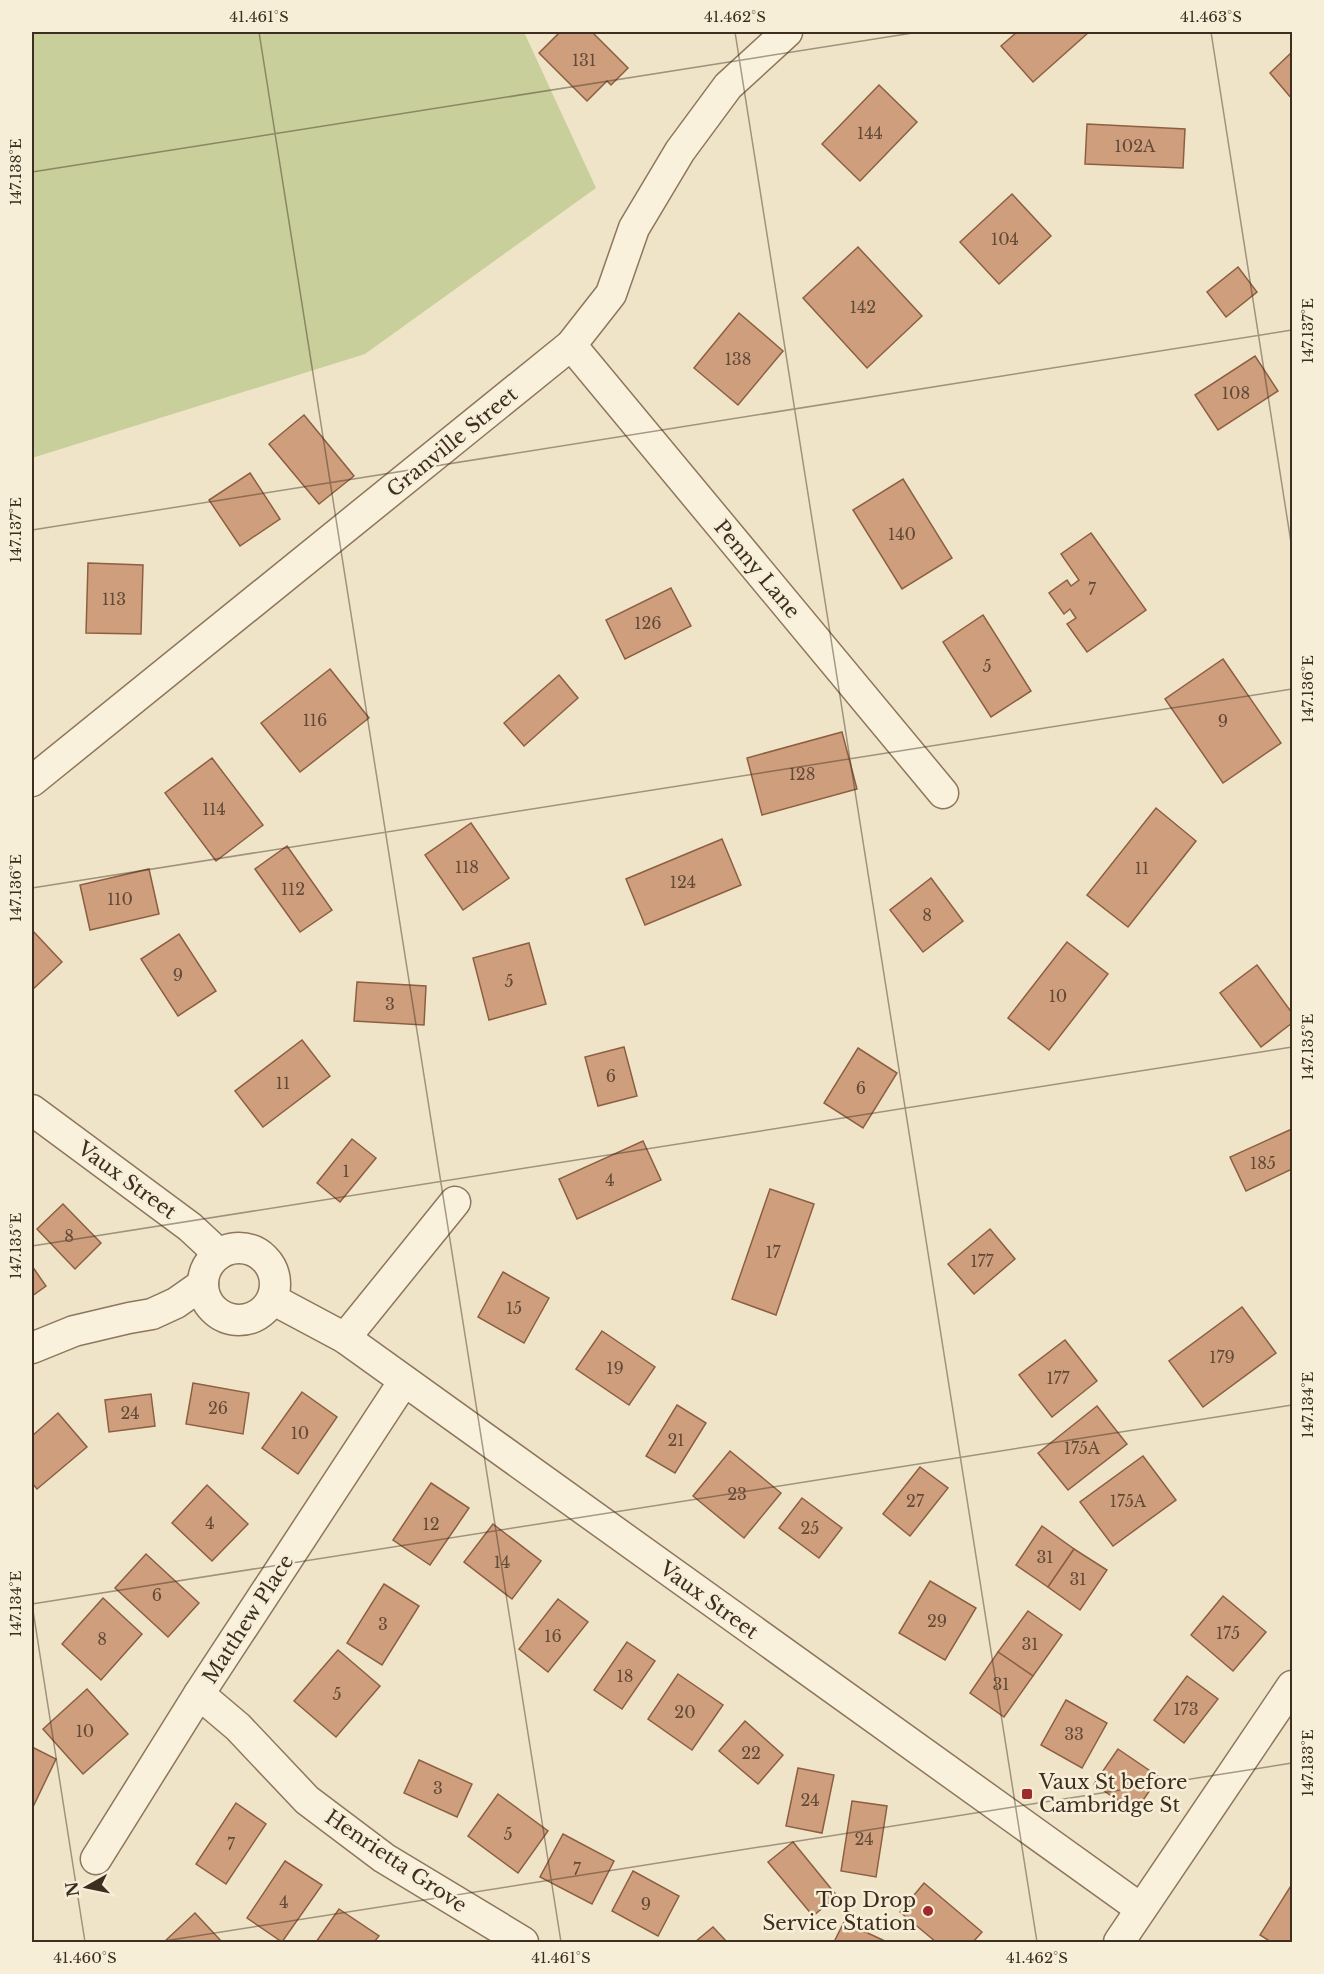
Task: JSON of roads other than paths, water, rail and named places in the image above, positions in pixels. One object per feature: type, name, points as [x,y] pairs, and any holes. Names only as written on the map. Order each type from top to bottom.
[{"type":"street","name":"Granville Street","points":[[32,781],[572,345],[611,294],[634,228],[680,151],[728,86],[787,32]]},
{"type":"street","name":"Penny Lane","points":[[572,345],[943,793]]},
{"type":"street","name":"Vaux Street","points":[[32,1110],[190,1227],[219,1254]]},
{"type":"street","points":[[345,1338],[455,1202]]},
{"type":"street","points":[[242,1248],[253,1250],[263,1256],[270,1265],[275,1288],[272,1299],[265,1309],[244,1320],[220,1315],[211,1307],[205,1296],[203,1284],[205,1272],[219,1254],[230,1249],[242,1248]]},
{"type":"street","points":[[32,1348],[74,1331],[152,1314],[176,1303],[203,1284]]},
{"type":"street","name":"Vaux Street","points":[[272,1299],[345,1338],[1142,1909]]},
{"type":"street","name":"Matthew Place","points":[[96,1859],[199,1694],[404,1381]]},
{"type":"street","points":[[1119,1942],[1293,1686]]},
{"type":"street","name":"Henrietta Grove","points":[[199,1694],[238,1727],[307,1800],[384,1858],[523,1942]]},
{"type":"place","name":"Vaux St before Cambridge St","points":[[1027,1794]]},
{"type":"place","name":"Top Drop Service Station","points":[[928,1911]]}]
